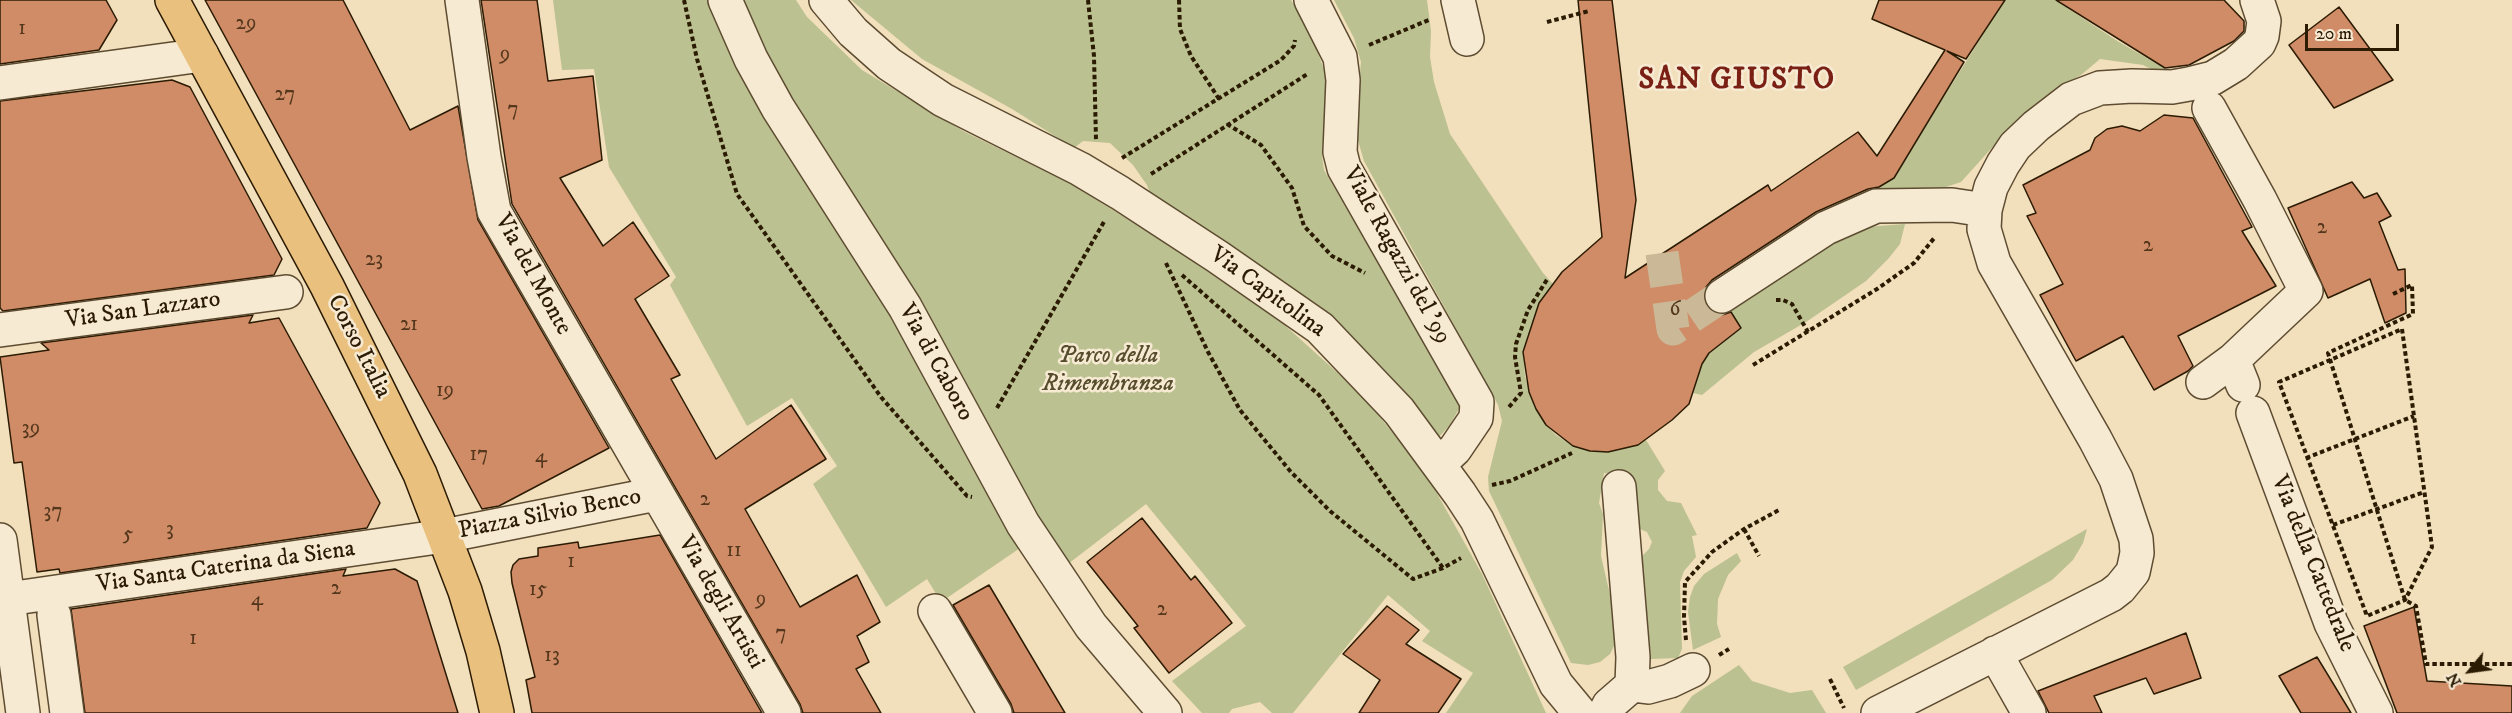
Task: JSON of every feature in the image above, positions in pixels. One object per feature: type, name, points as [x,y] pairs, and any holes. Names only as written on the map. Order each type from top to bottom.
[{"type":"main road","name":"Corso Italia","points":[[172,0],[327,286],[420,474],[465,591],[483,651],[497,713]]},
{"type":"street","name":"Via del Monte","points":[[462,0],[494,211],[657,494]]},
{"type":"street","name":"Via di Caboro","points":[[725,0],[751,59],[777,108],[905,307],[1023,524],[1091,627],[1165,713]]},
{"type":"street","name":"Via Capitolina","points":[[826,0],[853,32],[882,57],[934,94],[1080,169],[1120,193],[1320,328],[1399,411],[1477,520],[1556,684],[1580,713]]},
{"type":"street","name":"Viale Ragazzi del '99","points":[[1311,0],[1340,57],[1343,80],[1340,141],[1344,168],[1477,402],[1476,418],[1455,449],[1439,464]]},
{"type":"street","points":[[1878,713],[2110,595],[2127,580],[2136,564],[2136,538],[2116,478],[1994,263],[1984,229],[1985,210],[1995,180],[2015,146],[2036,126],[2072,99],[2100,88],[2172,87],[2189,84],[2213,78],[2236,64],[2259,43],[2262,36],[2264,21],[2257,0]]},
{"type":"street","points":[[1446,9],[1467,39]]},
{"type":"street","points":[[0,83],[202,56]]},
{"type":"street","points":[[2203,382],[2243,386],[2306,291],[2264,196],[2209,108]]},
{"type":"street","points":[[1722,296],[1827,228],[1876,206],[1952,205],[1985,210]]},
{"type":"street","name":"Via San Lazzaro","points":[[0,330],[286,292]]},
{"type":"street","name":"Via della Cattedrale","points":[[2243,386],[2331,623],[2376,713]]},
{"type":"street","points":[[1605,713],[1609,705],[1632,685],[1633,657],[1619,488]]},
{"type":"street","name":"Piazza Silvio Benco","points":[[444,536],[657,494]]},
{"type":"street","name":"Via degli Artisti","points":[[657,494],[784,713]]},
{"type":"street","name":"Via Santa Caterina da Siena","points":[[8,599],[444,536]]},
{"type":"street","points":[[0,540],[23,713]]},
{"type":"street","points":[[935,611],[995,713]]},
{"type":"street","points":[[54,615],[67,713]]},
{"type":"street","points":[[1995,653],[2029,713]]},
{"type":"street","points":[[1632,685],[1648,687],[1670,681],[1693,670]]},
{"type":"path","points":[[684,0],[697,58],[737,194],[881,398],[967,496],[976,497]]},
{"type":"path","points":[[1088,0],[1094,56],[1097,151]]},
{"type":"path","points":[[1179,0],[1180,30],[1191,56],[1219,99]]},
{"type":"path","points":[[1362,48],[1446,9]]},
{"type":"path","points":[[1547,22],[1589,11]]},
{"type":"path","points":[[1121,159],[1281,60],[1294,46],[1296,32]]},
{"type":"path","points":[[1149,175],[1317,68]]},
{"type":"path","points":[[1227,124],[1261,145],[1292,188],[1304,226],[1311,234],[1332,256],[1369,275]]},
{"type":"path","points":[[1753,365],[1877,290],[1914,262],[1933,241],[1952,205]]},
{"type":"path","points":[[1095,213],[1115,226]]},
{"type":"path","points":[[994,413],[1109,213]]},
{"type":"path","points":[[1172,266],[1164,259],[1208,352],[1240,410],[1291,472],[1330,511],[1413,579],[1443,568],[1319,395],[1180,273]]},
{"type":"path","points":[[1503,410],[1513,405],[1521,393],[1515,357],[1516,344],[1528,310],[1548,278]]},
{"type":"path","points":[[2393,294],[2412,285],[2413,314],[2328,353],[2405,600],[2416,606],[2426,664],[2512,664]]},
{"type":"path","points":[[1803,323],[1808,332]]},
{"type":"path","points":[[2402,329],[2432,547],[2405,600],[2367,616],[2305,458],[2279,382],[2330,360],[2402,329]]},
{"type":"path","points":[[2305,458],[2414,416]]},
{"type":"path","points":[[1483,488],[1510,481],[1572,453]]},
{"type":"path","points":[[2333,525],[2424,492]]},
{"type":"path","points":[[1693,670],[1688,652],[1684,617],[1685,582],[1712,552],[1744,529],[1779,510]]},
{"type":"path","points":[[1744,529],[1759,556]]},
{"type":"path","points":[[1830,679],[1844,708]]},
{"type":"green space","points":[[553,0],[712,0],[722,32],[764,118],[920,362],[1023,546],[941,602],[927,579],[886,607],[813,484],[837,466],[792,398],[747,426],[670,285],[676,277],[609,167],[594,69],[562,70]]},
{"type":"green space","name":"Parco della Rimembranza","points":[[742,0],[796,0],[807,17],[862,70],[963,131],[1071,184],[1167,244],[1279,320],[1361,394],[1425,472],[1482,574],[1546,713],[1446,713],[1473,673],[1422,641],[1430,631],[1388,595],[1293,713],[1272,713],[1260,702],[1232,709],[1229,713],[1202,713],[1172,681],[1246,626],[1146,504],[1068,564],[1006,471],[762,57]]},
{"type":"green space","points":[[851,0],[1291,0],[1309,29],[1328,80],[1322,156],[1324,170],[1461,405],[1450,425],[1437,439],[1151,196],[1147,185],[1133,165],[1110,143],[1083,141],[1074,148],[1012,109],[922,59]]},
{"type":"green space","points":[[1334,0],[1427,0],[1431,31],[1430,57],[1434,82],[1450,134],[1543,273],[1553,284],[1539,303],[1523,352],[1525,376],[1536,409],[1546,425],[1556,435],[1573,446],[1589,451],[1608,452],[1646,440],[1665,471],[1658,480],[1658,490],[1667,501],[1681,503],[1697,535],[1692,536],[1696,557],[1684,571],[1680,582],[1682,649],[1678,658],[1651,659],[1642,556],[1652,542],[1647,532],[1640,529],[1634,477],[1604,473],[1599,503],[1603,514],[1601,556],[1614,612],[1617,640],[1610,654],[1600,662],[1588,665],[1571,663],[1489,491],[1488,477],[1502,421],[1498,405],[1364,161],[1357,137],[1356,113],[1361,62],[1354,38]]},
{"type":"green space","points":[[2005,0],[2055,0],[2119,42],[2173,73],[2159,73],[2143,65],[2100,59],[2017,120],[1961,182],[1940,189],[1877,188],[1892,179]]},
{"type":"green space","points":[[1905,224],[1900,244],[1866,281],[1806,322],[1754,352],[1702,395],[1693,393],[1702,364],[1709,353],[1741,328],[1725,302],[1853,228]]},
{"type":"green space","points":[[2087,529],[2083,543],[2073,560],[2052,580],[1856,690],[1843,667]]},
{"type":"green space","points":[[1737,553],[1741,561],[1728,575],[1718,599],[1717,624],[1721,637],[1693,650],[1688,612],[1694,586],[1704,574]]},
{"type":"green space","points":[[1739,665],[1752,681],[1790,693],[1812,690],[1826,713],[1680,713],[1692,696]]},
{"type":"building","points":[[0,0],[106,0],[117,20],[99,50],[0,64]]},
{"type":"building","points":[[205,0],[343,0],[410,130],[458,106],[478,220],[609,448],[499,506],[482,509]]},
{"type":"building","points":[[481,0],[537,0],[548,81],[593,76],[602,160],[560,178],[603,246],[633,222],[669,276],[635,299],[680,375],[671,379],[716,459],[791,405],[826,459],[745,509],[800,607],[857,575],[880,622],[857,636],[869,662],[856,669],[881,713],[803,713],[800,704],[512,204]]},
{"type":"building","points":[[1578,0],[1612,0],[1636,200],[1625,278],[1768,185],[1771,191],[1858,132],[1877,156],[1945,50],[1872,19],[1879,0],[2005,0],[1966,59],[1947,51],[1964,62],[1894,178],[1879,187],[1868,189],[1816,212],[1712,280],[1706,287],[1703,298],[1707,307],[1714,313],[1722,315],[1731,312],[1741,328],[1709,353],[1702,364],[1689,404],[1672,420],[1638,445],[1608,452],[1590,451],[1573,446],[1546,425],[1529,392],[1523,352],[1539,303],[1562,272],[1602,237]]},
{"type":"building","points":[[2056,0],[2224,0],[2244,21],[2244,31],[2234,41],[2189,65],[2165,68]]},
{"type":"building","points":[[2339,7],[2393,80],[2334,108],[2289,45]]},
{"type":"building","points":[[172,80],[190,87],[282,259],[274,275],[3,311],[0,308],[0,101]]},
{"type":"building","points":[[2164,115],[2193,118],[2252,227],[2242,231],[2276,286],[2178,336],[2193,366],[2154,390],[2123,336],[2076,361],[2040,295],[2063,284],[2027,216],[2036,213],[2023,185],[2090,150],[2095,138],[2107,129],[2122,126],[2140,131]]},
{"type":"building","points":[[2352,182],[2364,198],[2377,193],[2391,216],[2379,222],[2398,270],[2405,269],[2406,313],[2385,323],[2370,279],[2328,298],[2288,208]]},
{"type":"building","points":[[253,315],[249,323],[279,318],[380,503],[367,528],[60,573],[59,569],[37,572],[22,462],[14,463],[0,357],[49,350],[41,343]]},
{"type":"building","points":[[1142,518],[1191,580],[1195,576],[1232,623],[1169,673],[1134,628],[1138,626],[1087,562]]},
{"type":"building","points":[[660,535],[762,713],[532,713],[526,680],[535,677],[512,583],[513,565],[519,559],[538,556],[538,548],[578,542],[579,548]]},
{"type":"building","points":[[346,569],[343,576],[395,569],[417,581],[458,713],[85,713],[71,609]]},
{"type":"building","points":[[989,585],[1065,713],[1014,713],[1011,704],[953,605]]},
{"type":"building","points":[[1387,606],[1419,630],[1406,644],[1461,679],[1438,713],[1359,713],[1380,680],[1343,654]]},
{"type":"building","points":[[2414,607],[2427,681],[2512,686],[2512,713],[2397,713],[2364,626]]},
{"type":"building","points":[[2186,633],[2201,678],[2154,694],[2146,678],[2094,696],[2102,713],[2049,713],[2038,691]]},
{"type":"building","points":[[2317,657],[2351,713],[2301,713],[2279,676]]},
{"type":"tunnel","points":[[1662,253],[1673,329],[1722,296]]},
{"type":"district","name":"SAN GIUSTO","points":[[1737,82]]}]
